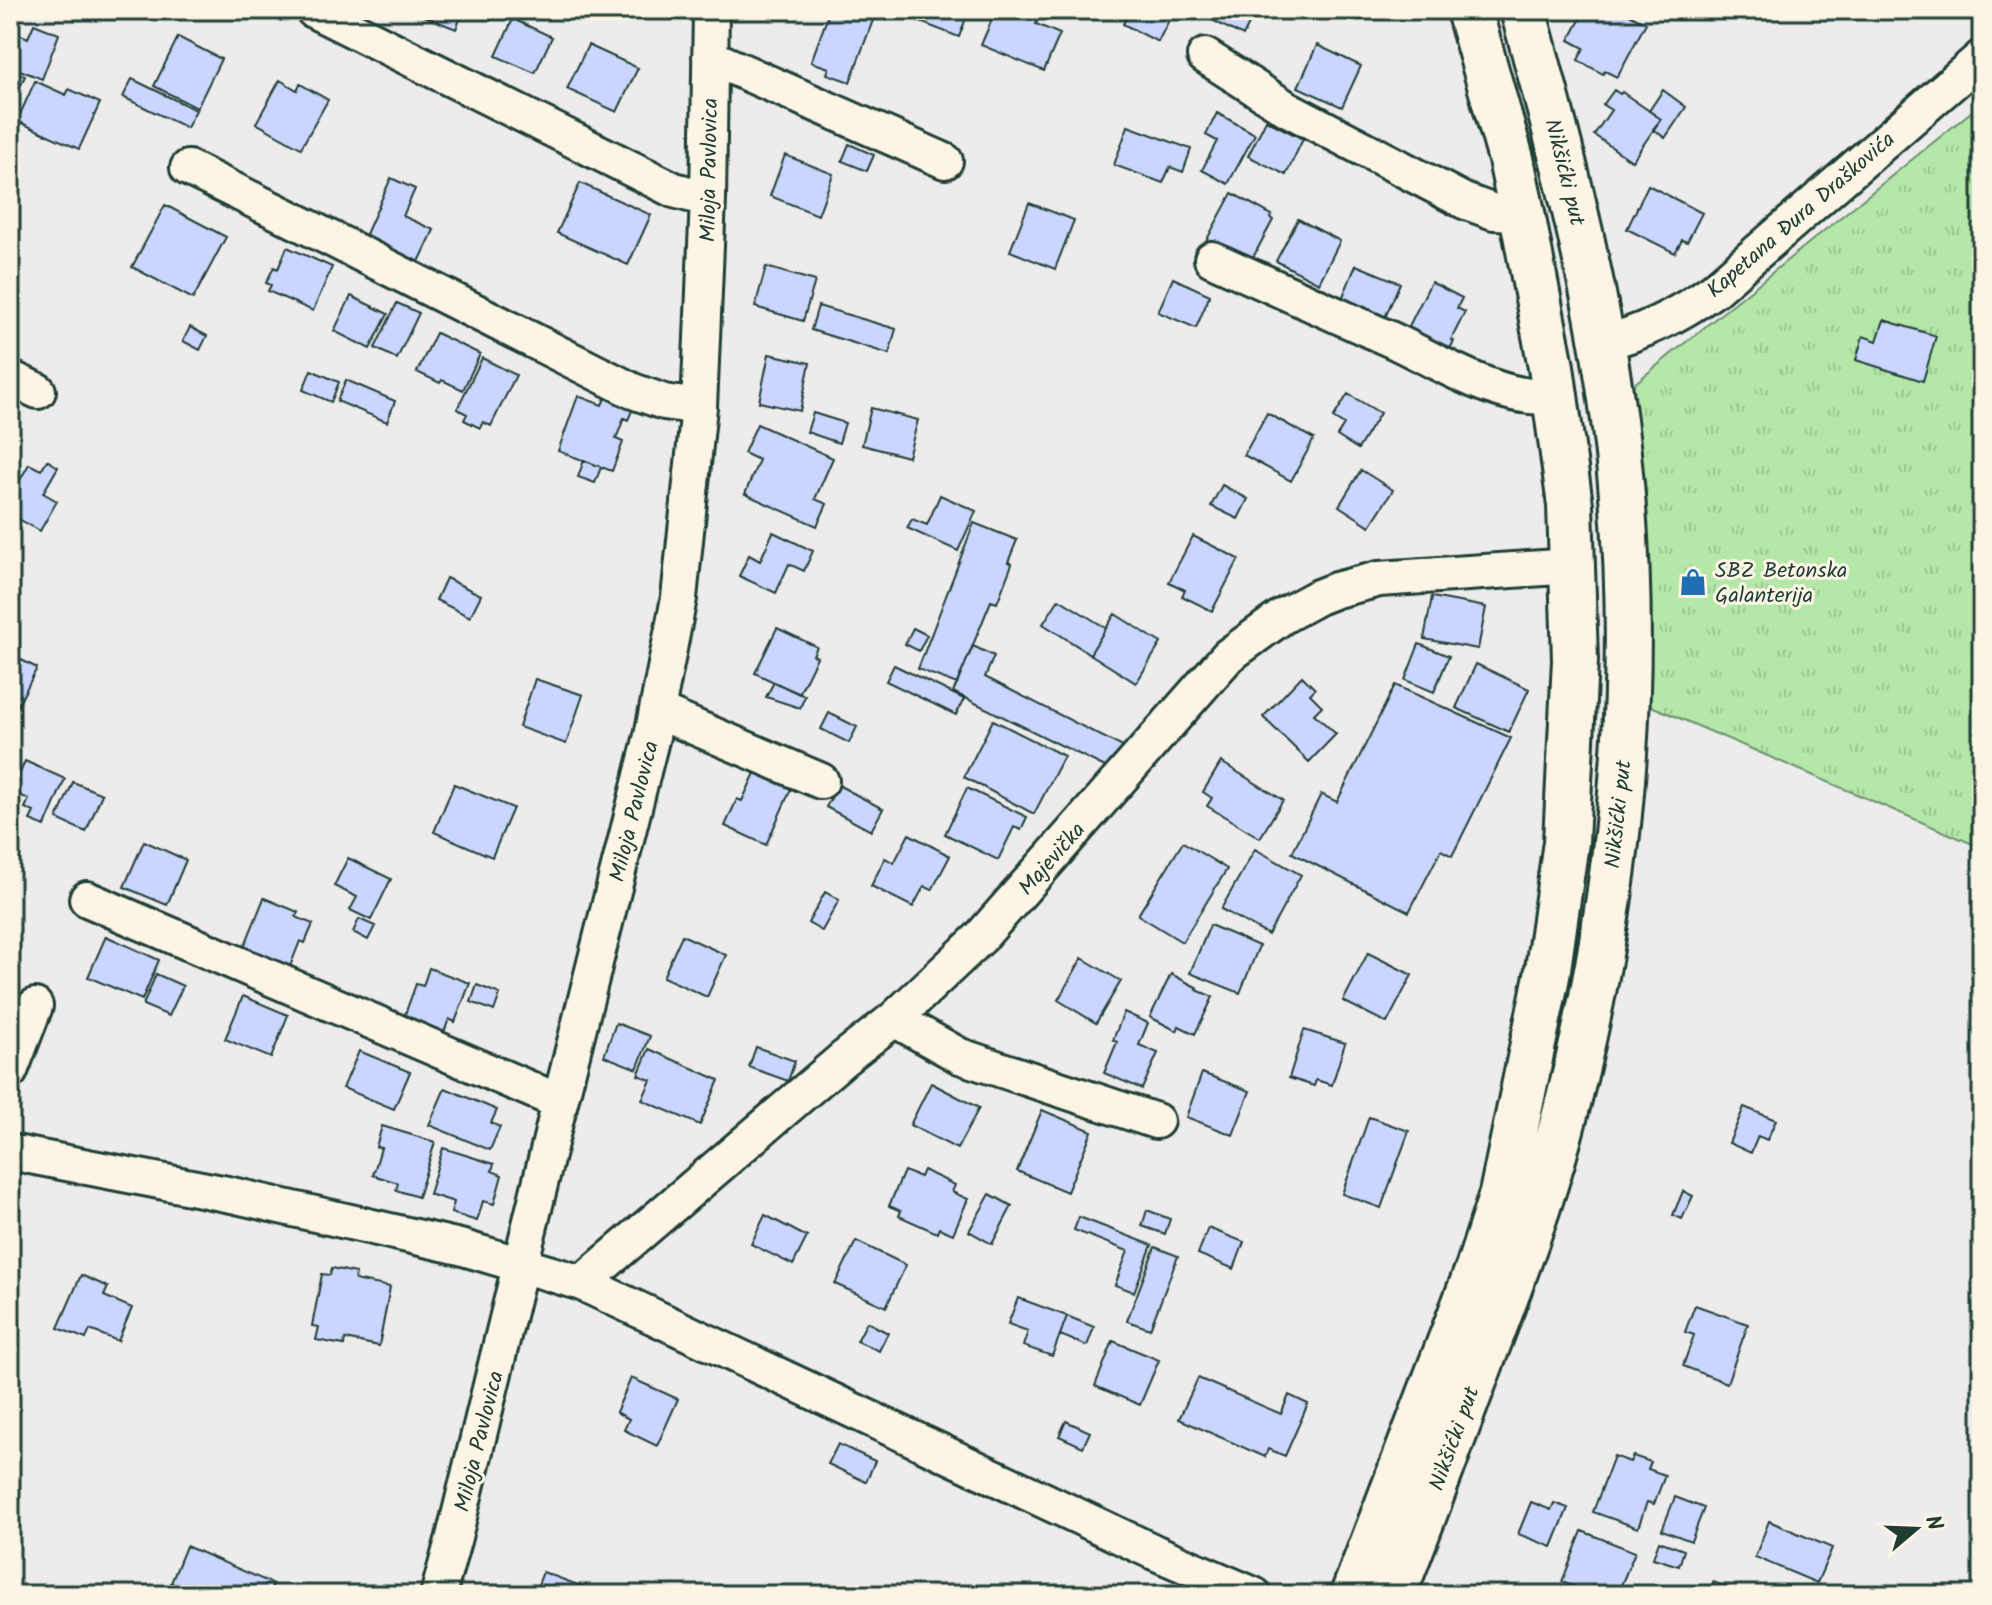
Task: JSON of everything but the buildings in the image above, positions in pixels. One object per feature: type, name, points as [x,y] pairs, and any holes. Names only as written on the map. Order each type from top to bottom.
[{"type":"main road","points":[[1353,1595],[1478,1269],[1502,1194],[1547,976],[1566,842],[1575,660],[1570,505],[1543,315],[1511,159],[1469,10]]},
{"type":"main road","name":"Nikšićki put","points":[[1393,1595],[1509,1291],[1560,1133],[1579,1058],[1602,942],[1621,787],[1627,649],[1622,508],[1614,424],[1602,343],[1570,186],[1523,10]]},
{"type":"street","points":[[313,10],[674,190],[708,199]]},
{"type":"street","name":"Miloja Pavlovica","points":[[438,1595],[631,822],[679,598],[699,407],[708,199],[711,10]]},
{"type":"street","points":[[1205,56],[1286,108],[1464,201],[1494,212],[1522,213]]},
{"type":"street","points":[[710,57],[945,161]]},
{"type":"street","name":"Kapetana Đura Draškovića","points":[[1602,343],[1657,324],[1692,306],[1714,290],[1982,57]]},
{"type":"street","points":[[188,168],[633,391],[664,402],[699,407]]},
{"type":"street","points":[[1212,259],[1486,385],[1521,396],[1554,396]]},
{"type":"street","name":"Majevička","points":[[582,1283],[843,1059],[894,1019],[980,938],[1228,656],[1283,616],[1318,597],[1379,579],[1573,566]]},
{"type":"street","points":[[657,711],[821,781]]},
{"type":"street","points":[[87,899],[560,1102]]},
{"type":"street","points":[[10,1071],[35,1006]]},
{"type":"street","points":[[894,1019],[960,1056],[1156,1121]]},
{"type":"street","points":[[10,1152],[232,1195],[460,1247],[582,1283],[1154,1552],[1254,1595]]},
{"type":"green space","points":[[1982,103],[1982,848],[1630,697],[1602,410]]},
{"type":"place","name":"SBZ Betonska Galanterija","points":[[1693,582]]}]
